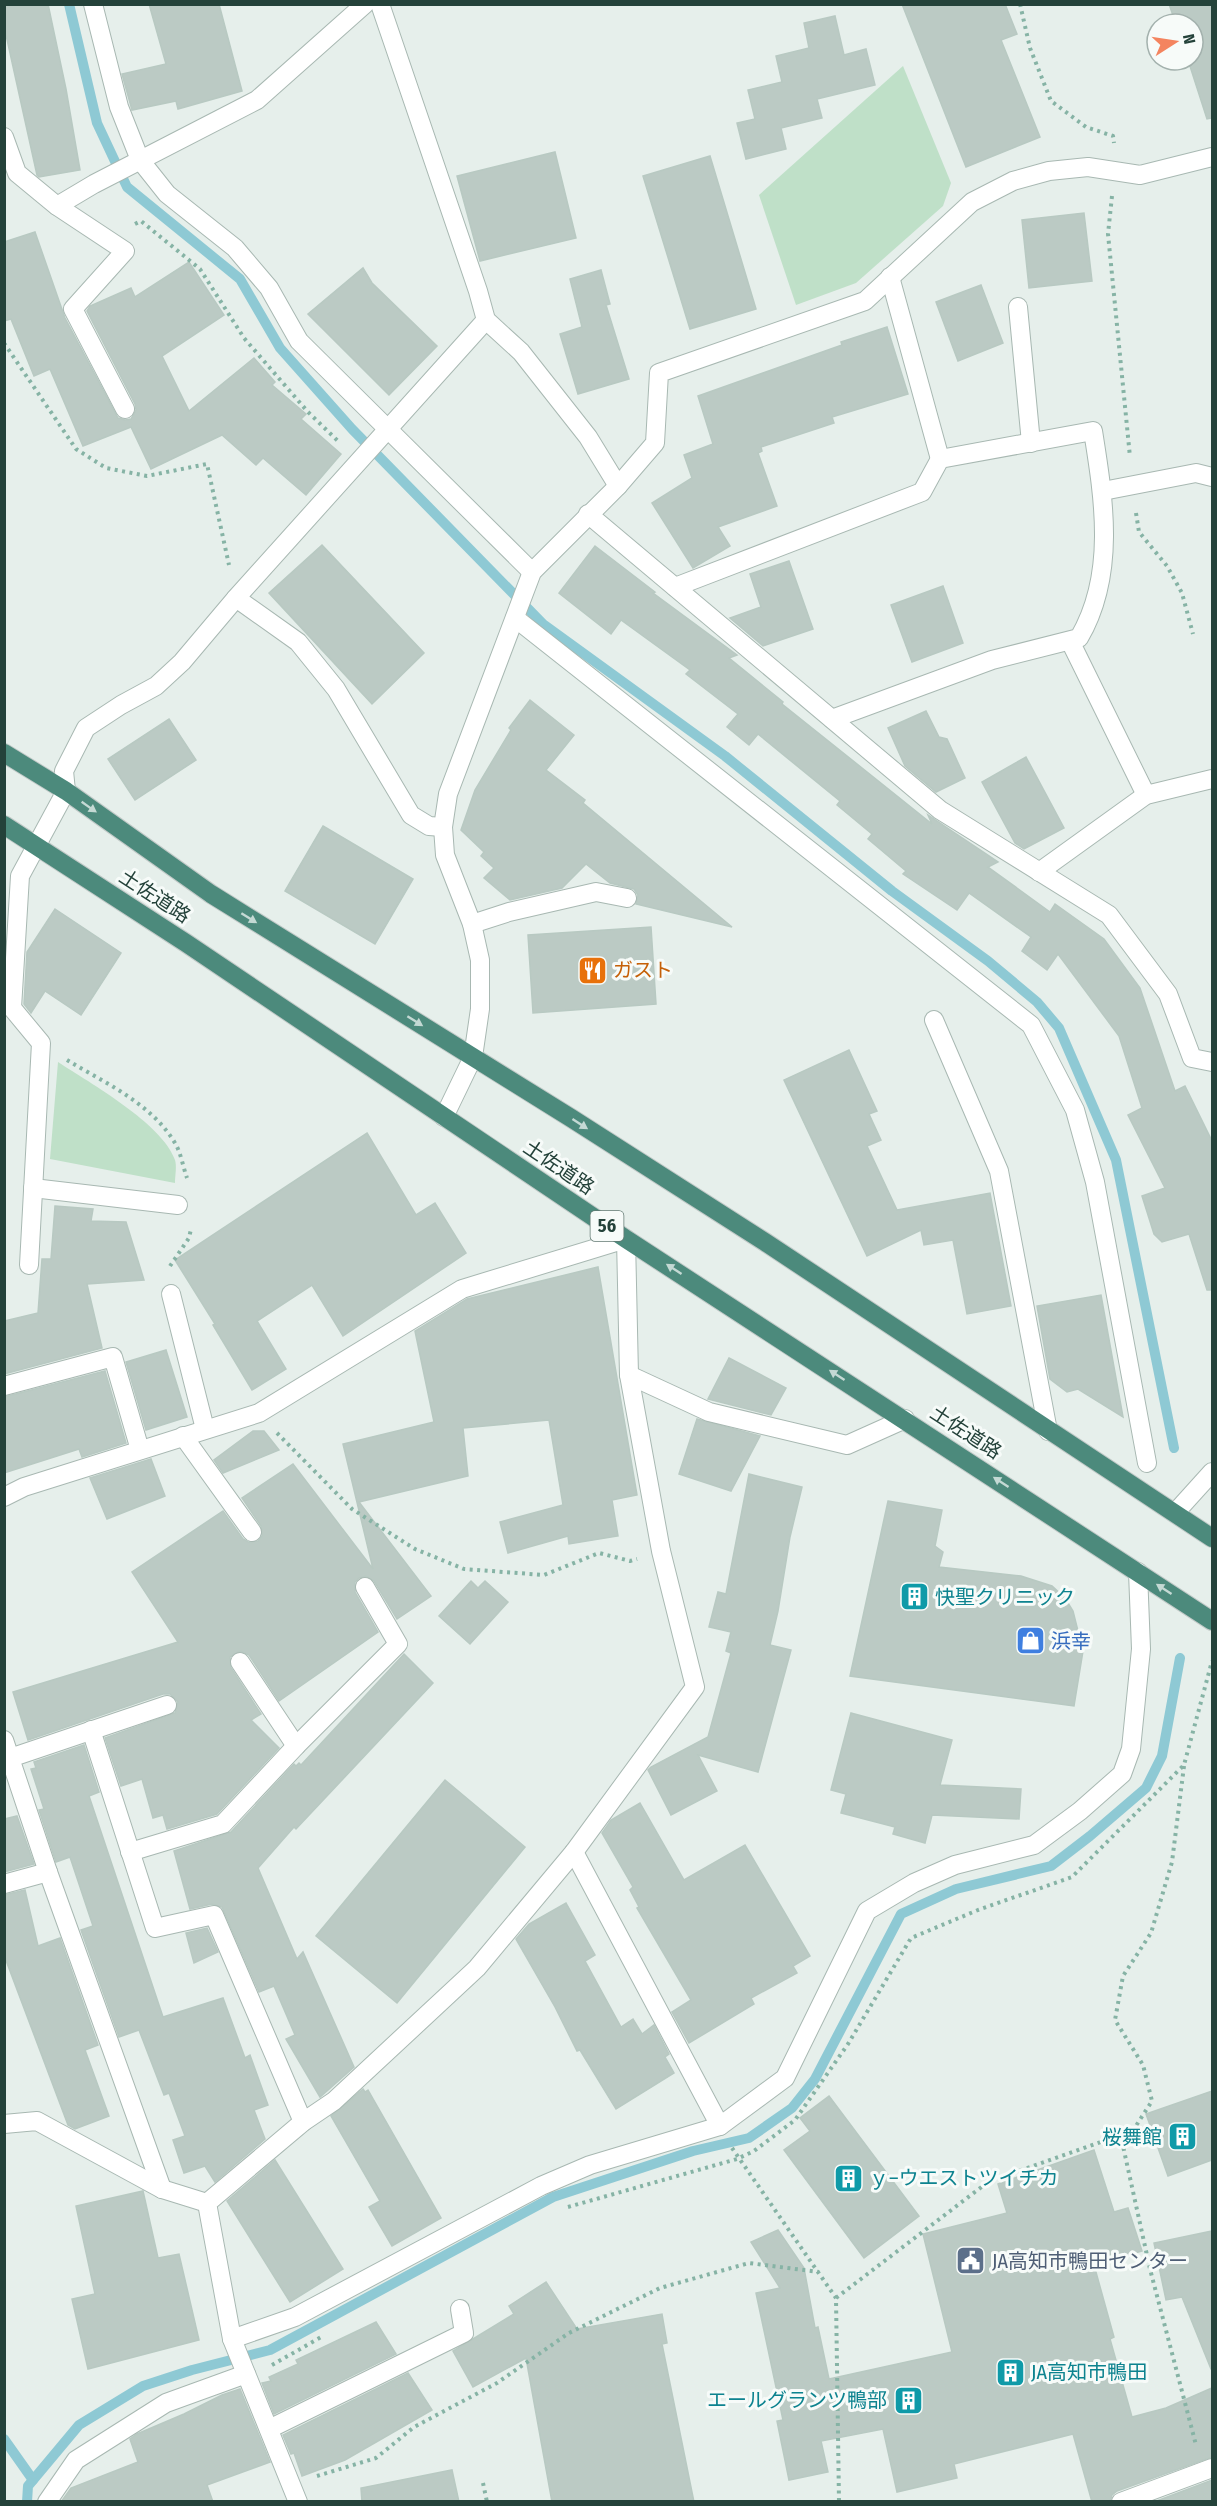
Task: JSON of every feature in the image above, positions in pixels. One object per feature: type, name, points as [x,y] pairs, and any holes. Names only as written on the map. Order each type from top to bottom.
[{"type":"highway","name":"土佐道路","points":[[4,753],[66,791],[211,894],[755,1236],[1212,1538]]},
{"type":"highway","name":"土佐道路","points":[[4,825],[186,943],[626,1239],[1212,1621]]},
{"type":"street","points":[[93,4],[119,108],[140,160],[167,194],[235,248],[269,288],[299,341],[532,572]]},
{"type":"street","points":[[57,206],[94,184],[257,100],[365,4]]},
{"type":"street","points":[[380,4],[486,320],[521,352],[588,437],[618,486]]},
{"type":"street","points":[[4,137],[17,173],[57,206],[125,251],[73,309],[125,409]]},
{"type":"street","points":[[444,1117],[473,1057],[480,1010],[480,960],[472,924],[445,855],[443,827],[448,794],[532,572],[618,486],[655,443],[659,373],[865,301],[972,202],[1013,181],[1049,171],[1088,167],[1140,175],[1212,158]]},
{"type":"street","points":[[675,587],[922,492],[940,459],[891,277]]},
{"type":"street","points":[[1018,307],[1030,443]]},
{"type":"street","points":[[29,1265],[41,1043],[12,1008],[12,880],[36,845],[66,791],[64,771],[86,728],[156,686],[182,662],[236,598],[486,320]]},
{"type":"street","points":[[832,719],[992,660],[1079,638],[1088,624],[1106,544],[1103,491],[1093,431],[940,459]]},
{"type":"street","points":[[1103,491],[1196,473],[1212,477]]},
{"type":"street","points":[[588,514],[940,810],[1109,915],[1168,994],[1192,1058],[1212,1062]]},
{"type":"street","points":[[236,598],[298,642],[336,689],[411,814],[429,826],[443,827]]},
{"type":"street","points":[[515,618],[1031,1024],[1075,1110],[1095,1182],[1148,1463]]},
{"type":"street","points":[[1070,641],[1146,795]]},
{"type":"street","points":[[1039,872],[1146,795],[1212,779]]},
{"type":"street","points":[[472,924],[509,912],[596,892],[627,898]]},
{"type":"street","points":[[934,1020],[999,1172],[1048,1431]]},
{"type":"street","points":[[33,1188],[178,1205]]},
{"type":"street","points":[[4,1497],[24,1487],[259,1413],[462,1289],[626,1239],[629,1375],[661,1551],[695,1687],[574,1852],[477,1968],[334,2101],[303,2122],[207,2203]]},
{"type":"street","points":[[171,1294],[205,1429]]},
{"type":"street","points":[[4,1386],[112,1357],[140,1450]]},
{"type":"street","points":[[629,1375],[709,1412],[847,1445],[904,1419]]},
{"type":"street","points":[[183,1436],[252,1532]]},
{"type":"street","points":[[1175,1513],[1212,1472]]},
{"type":"street","points":[[232,2339],[295,2317],[541,2186],[590,2165],[720,2126],[784,2078],[867,1911],[914,1883],[955,1865],[1034,1845],[1122,1774],[1131,1749],[1141,1649],[1138,1572]]},
{"type":"street","points":[[130,1852],[223,1824],[296,1746],[398,1644],[365,1587]]},
{"type":"street","points":[[240,1662],[296,1746]]},
{"type":"street","points":[[7,1759],[167,1705]]},
{"type":"street","points":[[91,1730],[155,1928],[214,1915],[303,2122]]},
{"type":"street","points":[[4,1740],[7,1759],[162,2189]]},
{"type":"street","points":[[574,1852],[720,2126]]},
{"type":"street","points":[[4,1884],[48,1872]]},
{"type":"street","points":[[4,2124],[37,2121],[162,2189],[207,2203]]},
{"type":"street","points":[[207,2203],[232,2339],[298,2502]]},
{"type":"street","points":[[269,2429],[464,2333],[460,2309]]},
{"type":"street","points":[[46,2502],[76,2460],[166,2403],[247,2376]]},
{"type":"street","points":[[1121,2502],[1208,2470]]},
{"type":"path","points":[[1020,4],[1030,48],[1051,101],[1086,127],[1113,136],[1114,146]]},
{"type":"path","points":[[1113,190],[1108,234],[1138,532],[1167,566],[1182,593],[1193,634]]},
{"type":"path","points":[[109,241],[141,221],[191,261],[211,284],[244,338],[308,412],[360,462]]},
{"type":"path","points":[[4,343],[76,449],[106,468],[147,476],[207,464],[236,598]]},
{"type":"path","points":[[41,1043],[129,1096],[164,1128],[176,1145],[189,1186]]},
{"type":"path","points":[[171,1294],[165,1274],[189,1238],[191,1228]]},
{"type":"path","points":[[259,1413],[352,1509],[415,1549],[464,1569],[544,1575],[600,1553],[630,1561],[661,1551]]},
{"type":"path","points":[[1208,2470],[1150,2269],[1123,2145],[1152,2101],[1143,2065],[1115,2020],[1123,1976],[1151,1932],[1172,1862],[1184,1765],[1212,1661]]},
{"type":"path","points":[[562,2208],[737,2159],[754,2151],[795,2120],[848,2044],[911,1938],[978,1910],[1072,1877],[1184,1765]]},
{"type":"path","points":[[836,2298],[988,2182],[1133,2131]]},
{"type":"path","points":[[737,2159],[836,2298],[839,2502]]},
{"type":"path","points":[[310,2478],[376,2457],[414,2427],[497,2383],[569,2334],[660,2288],[749,2263],[819,2272]]},
{"type":"path","points":[[247,2376],[327,2334]]},
{"type":"path","points":[[483,2483],[488,2502]]},
{"type":"green space","points":[[903,66],[951,183],[943,206],[856,283],[796,305],[759,195]]},
{"type":"green space","points":[[58,1062],[124,1105],[156,1132],[168,1146],[175,1160],[175,1183],[50,1159]]},
{"type":"building","points":[[4,4],[48,4],[80,170],[39,177],[37,175],[4,26]]},
{"type":"building","points":[[149,4],[219,4],[242,91],[178,109],[176,101],[132,110],[122,74],[166,64]]},
{"type":"building","points":[[902,4],[1005,4],[1017,34],[1001,40],[1040,137],[966,167]]},
{"type":"building","points":[[1169,4],[1212,4],[1212,118],[1207,119],[1192,72],[1205,72],[1205,12],[1172,12]]},
{"type":"building","points":[[835,16],[844,55],[866,49],[875,85],[817,99],[822,118],[781,128],[786,149],[746,159],[737,123],[755,119],[748,90],[782,82],[776,56],[809,48],[804,23]]},
{"type":"building","points":[[555,152],[576,238],[480,261],[457,176]]},
{"type":"building","points":[[710,156],[756,309],[690,329],[643,176]]},
{"type":"building","points":[[1084,213],[1092,281],[1029,288],[1022,220]]},
{"type":"building","points":[[35,232],[65,318],[118,418],[131,419],[136,410],[135,404],[87,311],[90,306],[131,288],[135,297],[189,262],[224,315],[162,356],[189,411],[254,358],[275,382],[272,385],[306,414],[301,419],[341,454],[306,495],[263,458],[256,465],[222,435],[151,469],[131,427],[83,446],[50,369],[34,376],[11,319],[4,321],[4,242]]},
{"type":"building","points":[[363,268],[372,283],[437,346],[389,395],[308,314]]},
{"type":"building","points":[[601,270],[610,304],[606,305],[629,379],[578,394],[560,334],[582,327],[570,279]]},
{"type":"building","points":[[981,285],[1003,343],[958,361],[936,302]]},
{"type":"building","points":[[887,327],[908,394],[832,417],[834,423],[761,447],[762,451],[758,453],[777,506],[718,527],[730,546],[693,568],[652,503],[692,478],[684,455],[713,444],[698,396]]},
{"type":"building","points":[[322,545],[424,653],[372,704],[269,593]]},
{"type":"building","points":[[595,546],[655,592],[653,593],[737,655],[729,658],[783,702],[782,704],[932,824],[928,815],[998,862],[988,867],[1050,912],[1055,904],[1104,939],[1140,988],[1175,1091],[1185,1086],[1212,1141],[1212,1290],[1207,1290],[1189,1234],[1162,1242],[1154,1234],[1142,1196],[1165,1188],[1128,1115],[1142,1108],[1119,1036],[1058,954],[1047,970],[1022,951],[1031,937],[969,893],[957,910],[903,874],[906,871],[868,839],[872,834],[837,805],[840,801],[758,734],[749,745],[727,727],[738,714],[686,674],[690,670],[621,620],[611,634],[559,593]]},
{"type":"building","points":[[789,561],[813,629],[763,646],[730,618],[761,607],[750,574]]},
{"type":"building","points":[[943,586],[963,643],[912,662],[891,605]]},
{"type":"building","points":[[530,700],[574,735],[546,770],[585,800],[583,803],[732,927],[636,904],[638,895],[634,889],[610,883],[586,864],[562,888],[510,900],[484,878],[494,868],[481,856],[484,852],[461,830],[475,790],[511,730],[509,728]]},
{"type":"building","points":[[926,711],[939,737],[947,739],[965,778],[936,792],[905,766],[888,728]]},
{"type":"building","points":[[169,719],[196,760],[135,800],[108,759]]},
{"type":"building","points":[[1026,757],[1064,828],[1024,849],[1015,843],[982,782]]},
{"type":"building","points":[[323,826],[413,879],[375,944],[285,891]]},
{"type":"building","points":[[55,909],[121,953],[81,1015],[45,991],[31,1013],[24,1004],[27,952]]},
{"type":"building","name":"ガスト","points":[[651,927],[656,1004],[533,1013],[528,935]]},
{"type":"building","points":[[849,1050],[877,1111],[869,1114],[881,1140],[867,1146],[897,1210],[990,1193],[1011,1306],[967,1314],[953,1240],[924,1245],[921,1230],[867,1256],[784,1080]]},
{"type":"building","points":[[367,1133],[416,1215],[435,1203],[466,1253],[343,1336],[312,1285],[257,1321],[286,1369],[252,1390],[213,1325],[215,1324],[175,1260]]},
{"type":"building","points":[[55,1206],[93,1209],[91,1221],[126,1222],[144,1280],[87,1284],[102,1348],[4,1374],[4,1321],[38,1313],[42,1259],[51,1259]]},
{"type":"building","points":[[598,1267],[637,1495],[612,1500],[618,1536],[569,1544],[568,1536],[508,1553],[500,1522],[563,1505],[549,1420],[463,1428],[468,1476],[359,1502],[431,1596],[397,1619],[374,1581],[366,1576],[359,1578],[355,1582],[355,1592],[378,1632],[279,1701],[249,1655],[240,1651],[230,1657],[231,1668],[261,1714],[251,1720],[279,1748],[217,1814],[167,1829],[163,1815],[153,1818],[142,1779],[121,1786],[105,1738],[175,1713],[178,1702],[170,1694],[163,1694],[28,1740],[13,1692],[178,1642],[132,1572],[223,1511],[243,1539],[248,1542],[258,1541],[262,1536],[261,1526],[242,1498],[293,1464],[373,1569],[343,1444],[434,1422],[415,1331],[467,1299]]},
{"type":"building","points":[[1101,1295],[1123,1417],[1078,1389],[1067,1392],[1050,1379],[1037,1306]]},
{"type":"building","points":[[166,1350],[187,1417],[146,1430],[126,1362]]},
{"type":"building","points":[[729,1358],[786,1388],[771,1415],[708,1399]]},
{"type":"building","points":[[105,1371],[126,1443],[82,1457],[79,1449],[4,1473],[4,1397]]},
{"type":"building","points":[[697,1419],[760,1436],[731,1491],[679,1474]]},
{"type":"building","points":[[253,1431],[264,1431],[279,1450],[223,1473],[214,1460]]},
{"type":"building","points":[[151,1459],[165,1496],[107,1519],[90,1478]]},
{"type":"building","points":[[749,1474],[802,1487],[790,1537],[770,1645],[791,1650],[758,1772],[698,1755],[717,1791],[671,1815],[648,1770],[708,1737],[731,1653],[726,1651],[731,1632],[709,1627],[718,1592],[726,1594]]},
{"type":"building","points":[[888,1501],[942,1510],[935,1546],[943,1552],[939,1567],[1021,1576],[1052,1586],[1065,1598],[1073,1611],[1083,1651],[1074,1706],[850,1676]]},
{"type":"building","points":[[471,1581],[478,1588],[485,1581],[508,1602],[470,1644],[439,1616]]},
{"type":"building","points":[[404,1654],[433,1683],[296,1829],[294,1827],[258,1868],[297,1959],[303,1952],[354,2067],[320,2097],[286,2039],[295,2035],[274,1986],[259,1992],[222,1907],[212,1904],[190,1909],[174,1851],[231,1832],[294,1764],[301,1765]]},
{"type":"building","points":[[851,1713],[952,1740],[940,1785],[1021,1789],[1019,1819],[932,1815],[925,1843],[893,1834],[895,1827],[841,1813],[846,1794],[831,1790]]},
{"type":"building","points":[[84,1745],[99,1792],[89,1796],[163,2017],[223,1998],[245,2058],[250,2055],[268,2105],[254,2110],[265,2139],[215,2182],[205,2166],[184,2173],[173,2140],[185,2136],[169,2093],[164,2095],[139,2030],[119,2037],[81,1930],[93,1926],[70,1857],[56,1862],[39,1810],[44,1809],[31,1769],[36,1768],[34,1762]]},
{"type":"building","points":[[445,1780],[525,1847],[397,2003],[316,1936]]},
{"type":"building","points":[[640,1803],[684,1880],[745,1845],[810,1956],[793,1966],[797,1973],[751,1998],[754,2004],[689,2043],[672,2012],[691,2000],[637,1908],[639,1907],[630,1890],[633,1887],[602,1833],[611,1820]]},
{"type":"building","points":[[17,1816],[34,1864],[4,1872],[4,1819]]},
{"type":"building","points":[[25,1890],[38,1946],[60,1938],[98,2045],[85,2050],[109,2116],[75,2129],[68,2125],[4,1955],[4,1895]]},
{"type":"building","points":[[566,1903],[595,1955],[585,1961],[621,2027],[633,2019],[642,2034],[654,2025],[669,2054],[665,2057],[674,2073],[616,2109],[580,2050],[577,2051],[516,1939],[529,1924]]},
{"type":"building","points":[[207,1928],[218,1952],[194,1963],[186,1933]]},
{"type":"building","points":[[363,2089],[365,2092],[368,2090],[441,2218],[392,2246],[369,2207],[380,2201],[331,2116]]},
{"type":"building","name":"桜舞館","points":[[1212,2091],[1212,2160],[1168,2176],[1146,2114]]},
{"type":"building","name":"ｙ―ウエストツイチカ","points":[[829,2096],[919,2216],[864,2258],[784,2150],[810,2131],[800,2118]]},
{"type":"building","points":[[1094,2150],[1114,2212],[1128,2208],[1142,2251],[1094,2265],[1114,2337],[1110,2339],[1132,2417],[1166,2408],[1212,2388],[1212,2457],[1117,2491],[1112,2495],[1110,2502],[1092,2502],[1073,2434],[954,2464],[957,2478],[897,2492],[883,2429],[821,2441],[828,2472],[789,2480],[777,2421],[783,2420],[756,2293],[780,2288],[751,2242],[778,2230],[804,2268],[815,2328],[818,2327],[829,2379],[952,2352],[923,2234],[1007,2213],[998,2184]]},
{"type":"building","points":[[275,2160],[343,2269],[290,2302],[227,2201]]},
{"type":"building","points":[[143,2191],[158,2258],[179,2254],[199,2340],[88,2369],[72,2299],[95,2294],[76,2206]]},
{"type":"building","points":[[1212,2231],[1211,2369],[1182,2297],[1166,2300],[1154,2243]]},
{"type":"building","points":[[546,2282],[577,2329],[662,2314],[667,2343],[662,2344],[694,2502],[552,2502],[526,2358],[473,2387],[453,2351],[514,2314],[509,2306]]},
{"type":"building","points":[[376,2322],[396,2354],[274,2414],[262,2383],[271,2381],[269,2377],[298,2364],[296,2360]]},
{"type":"building","points":[[408,2373],[432,2410],[345,2460],[302,2476],[294,2453],[291,2454],[283,2435]]},
{"type":"building","points":[[240,2389],[270,2462],[207,2485],[213,2502],[61,2502],[71,2488],[138,2462],[130,2439],[137,2434]]},
{"type":"building","points":[[452,2470],[459,2502],[362,2502],[361,2488]]},
{"type":"building","points":[[1212,2480],[1212,2502],[1154,2502]]},
{"type":"waterway","points":[[69,4],[97,123],[127,187],[240,279],[280,348],[352,429],[543,624],[725,756],[892,891],[988,961],[1037,1002],[1059,1028],[1116,1160],[1174,1448]]},
{"type":"waterway","points":[[27,2502],[28,2486],[79,2425],[143,2386],[192,2370],[270,2350],[553,2197],[693,2151],[749,2138],[792,2108],[815,2079],[901,1914],[956,1889],[1051,1866],[1146,1788],[1162,1756],[1180,1658]]},
{"type":"waterway","points":[[4,2439],[33,2480]]},
{"type":"place","name":"ガスト","points":[[592,970]]},
{"type":"place","name":"快聖クリニック","points":[[914,1597]]},
{"type":"place","name":"浜幸","points":[[1030,1641]]},
{"type":"place","name":"桜舞館","points":[[1183,2137]]},
{"type":"place","name":"ｙ―ウエストツイチカ","points":[[848,2178]]},
{"type":"place","name":"JA高知市鴨田センター","points":[[971,2261]]},
{"type":"place","name":"JA高知市鴨田","points":[[1010,2372]]},
{"type":"place","name":"エールグランツ鴨部","points":[[908,2400]]}]
